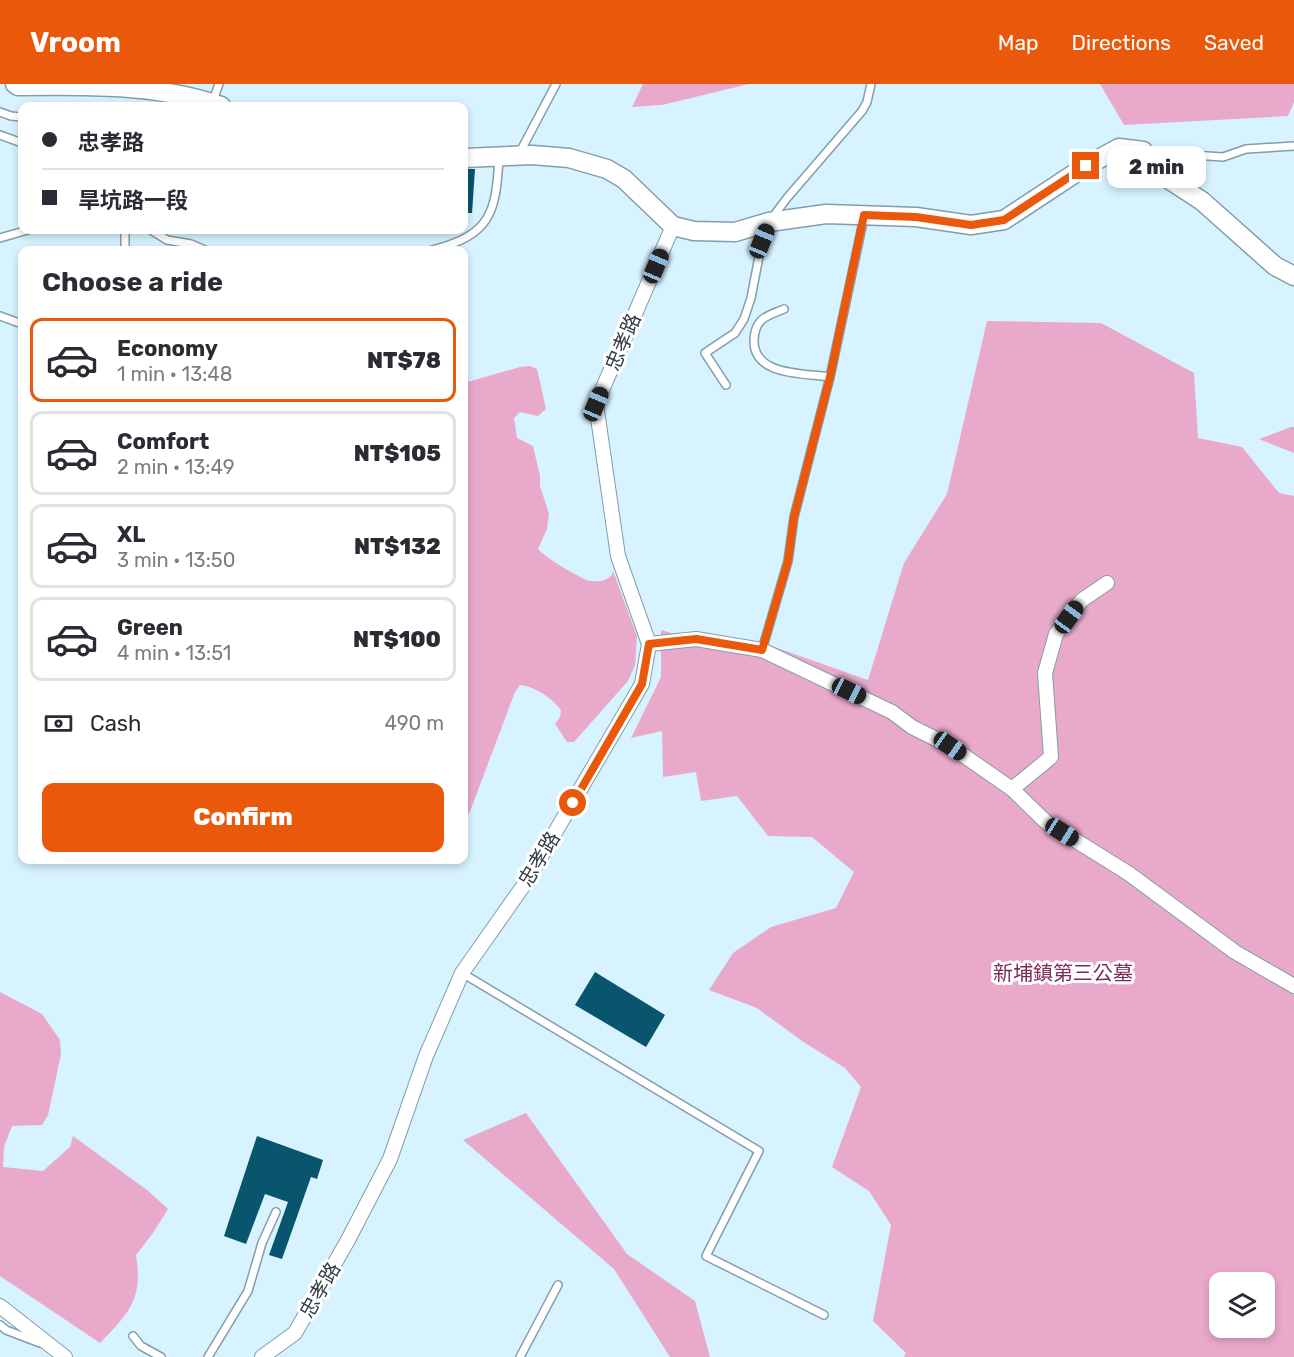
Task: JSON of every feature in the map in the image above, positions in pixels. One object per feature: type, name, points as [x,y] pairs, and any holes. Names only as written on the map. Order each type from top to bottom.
[{"type":"street","points":[[15,84],[18,86],[88,85],[162,89],[207,102]]},
{"type":"street","points":[[468,158],[518,156],[569,158],[607,169],[624,179],[673,226],[694,231],[735,232],[769,222],[826,214],[916,217],[971,225],[1004,220],[1086,166],[1119,148],[1143,152],[1156,171],[1202,201],[1275,266],[1294,276]]},
{"type":"street","name":"忠孝路","points":[[262,1357],[295,1332],[353,1230],[390,1159],[426,1056],[462,974],[526,882],[642,684],[649,644],[618,556],[596,404],[673,226]]},
{"type":"street","points":[[1012,789],[1051,757],[1045,673],[1056,634],[1082,600],[1107,583]]},
{"type":"street","points":[[649,644],[696,639],[762,650],[892,712],[912,727],[950,746],[1012,789],[1046,822],[1128,873],[1235,952],[1294,986]]},
{"type":"street","points":[[0,1306],[65,1357]]},
{"type":"lane","points":[[217,102],[219,84]]},
{"type":"lane","points":[[518,156],[556,84]]},
{"type":"lane","points":[[726,385],[705,353],[735,333],[744,319],[751,298],[762,241],[769,222],[786,198],[862,111],[867,102],[871,84]]},
{"type":"lane","points":[[0,112],[18,117]]},
{"type":"lane","points":[[0,135],[18,142]]},
{"type":"lane","points":[[1143,152],[1223,157],[1246,149],[1294,146]]},
{"type":"lane","points":[[449,246],[471,235],[488,218],[497,193],[499,156]]},
{"type":"lane","points":[[762,650],[788,561],[794,517],[830,377],[864,215]]},
{"type":"lane","points":[[0,238],[18,233]]},
{"type":"lane","points":[[158,234],[167,240],[196,246]]},
{"type":"lane","points":[[784,309],[762,318],[755,329],[754,348],[759,360],[770,368],[830,377]]},
{"type":"lane","points":[[0,316],[18,323]]},
{"type":"lane","points":[[462,974],[759,1151],[706,1256],[824,1315]]},
{"type":"lane","points":[[208,1357],[248,1291],[262,1244],[276,1212]]},
{"type":"lane","points":[[520,1357],[558,1285]]},
{"type":"lane","points":[[0,1325],[6,1330],[51,1347]]},
{"type":"lane","points":[[133,1336],[141,1346],[160,1357]]},
{"type":"green space","points":[[643,84],[749,84],[662,105],[632,107]]},
{"type":"green space","points":[[1100,84],[1294,84],[1294,102],[1288,116],[1124,125]]},
{"type":"green space","name":"新埔鎮第三公墓","points":[[987,321],[1101,323],[1194,373],[1198,438],[1242,447],[1279,493],[1294,496],[1294,1357],[904,1357],[906,1353],[873,1321],[891,1225],[869,1191],[832,1167],[861,1087],[845,1068],[802,1041],[757,1008],[709,990],[733,953],[771,927],[836,908],[854,872],[812,837],[768,836],[737,796],[701,801],[696,772],[663,777],[662,731],[631,738],[661,677],[661,630],[686,637],[766,644],[868,680],[904,563],[947,494]]},
{"type":"green space","points":[[530,366],[537,369],[546,409],[538,416],[520,412],[514,418],[517,438],[533,446],[540,486],[549,514],[547,529],[538,549],[563,567],[590,581],[605,580],[612,575],[613,571],[637,636],[635,665],[628,681],[574,742],[567,742],[555,724],[560,717],[561,710],[558,706],[537,690],[520,685],[515,692],[469,814],[468,382]]},
{"type":"green space","points":[[1294,427],[1294,453],[1259,439]]},
{"type":"green space","points":[[0,992],[42,1014],[60,1040],[61,1054],[48,1115],[42,1125],[12,1126],[4,1147],[3,1167],[43,1171],[70,1147],[73,1136],[147,1190],[168,1209],[136,1255],[138,1283],[132,1304],[100,1343],[0,1276]]},
{"type":"green space","points":[[526,1113],[627,1254],[695,1301],[710,1357],[670,1357],[614,1269],[463,1140]]},
{"type":"building","points":[[468,169],[475,169],[472,213],[468,213]]},
{"type":"building","points":[[595,972],[665,1015],[646,1047],[575,1005]]},
{"type":"building","points":[[257,1136],[323,1160],[317,1179],[311,1177],[282,1259],[269,1255],[288,1202],[265,1194],[246,1244],[224,1236]]},
{"type":"route","points":[[573,803],[642,684],[649,644],[696,639],[762,650],[788,561],[794,517],[830,377],[864,215],[916,217],[971,225],[1004,220],[1086,166]]}]
